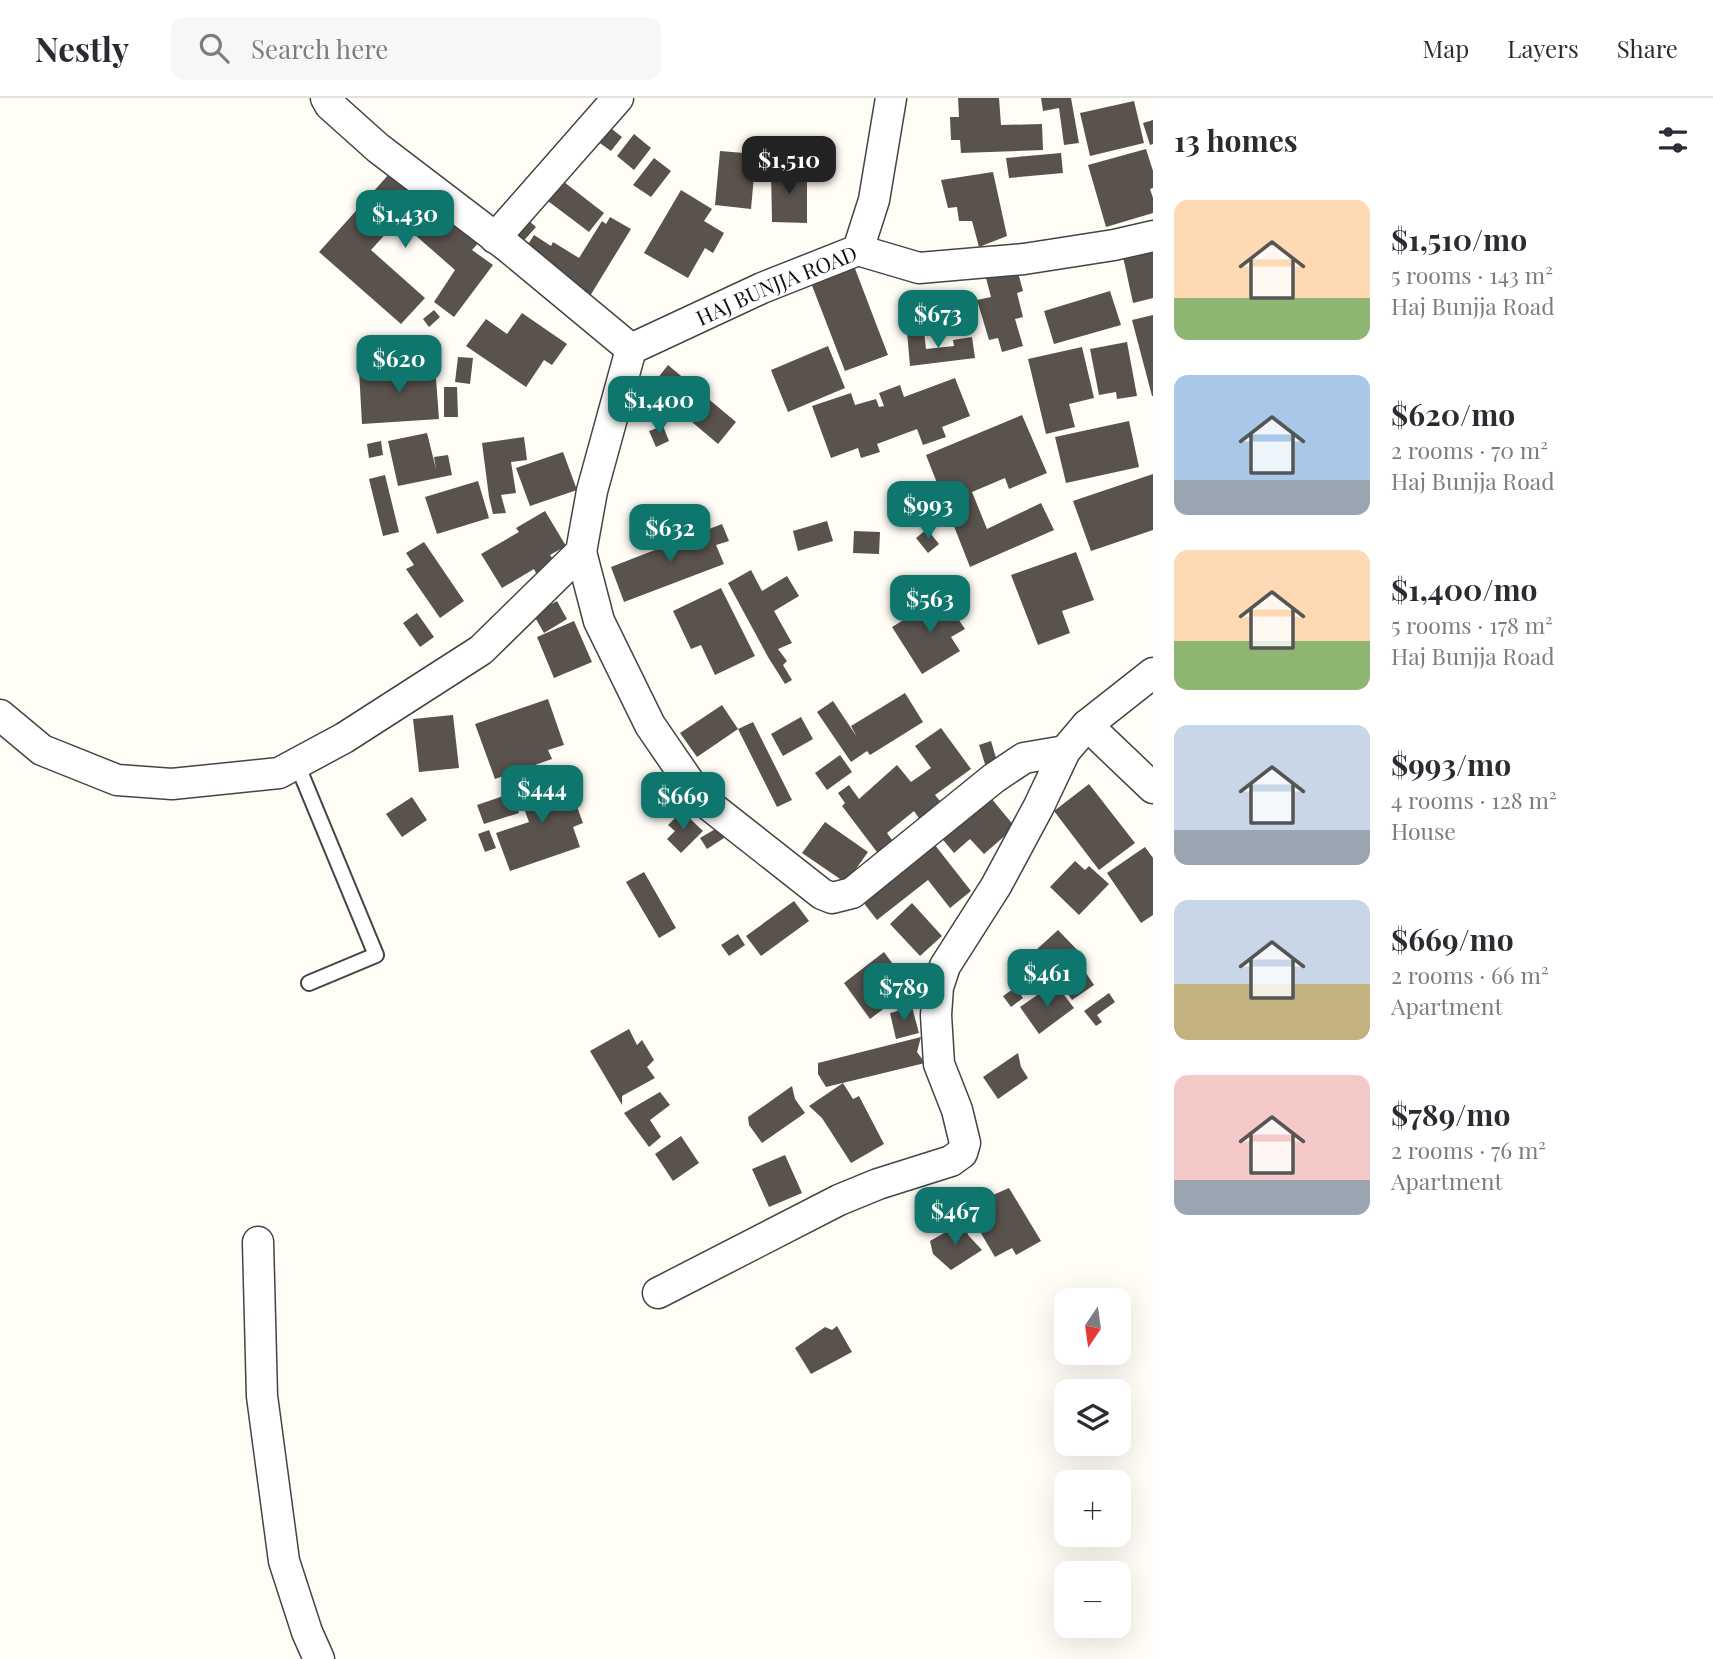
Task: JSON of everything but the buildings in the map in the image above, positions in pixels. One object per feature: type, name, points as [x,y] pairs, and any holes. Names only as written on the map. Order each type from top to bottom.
[{"type":"street","points":[[326,98],[330,106],[378,148],[495,237],[631,349],[592,491],[581,552],[599,621],[650,725],[700,798],[822,894],[832,898],[852,893],[994,778],[1024,758],[1065,751]]},
{"type":"street","points":[[495,237],[618,98]]},
{"type":"street","name":"HAJ BUNJJA ROAD","points":[[631,349],[762,288],[858,250],[874,200],[891,98]]},
{"type":"street","points":[[858,250],[919,268],[1024,259],[1153,236]]},
{"type":"street","points":[[0,715],[42,750],[117,780],[172,784],[279,773],[344,738],[481,650],[581,552]]},
{"type":"street","points":[[658,1293],[839,1200],[878,1184],[951,1161],[962,1153],[965,1143],[957,1110],[939,1064],[936,1015],[938,986],[945,967],[1009,863],[1065,751],[1087,725],[1153,673]]},
{"type":"street","points":[[1087,725],[1153,788]]},
{"type":"street","points":[[258,1242],[262,1396],[284,1561],[307,1632],[319,1659]]},
{"type":"lane","points":[[297,764],[376,955],[309,983]]}]
